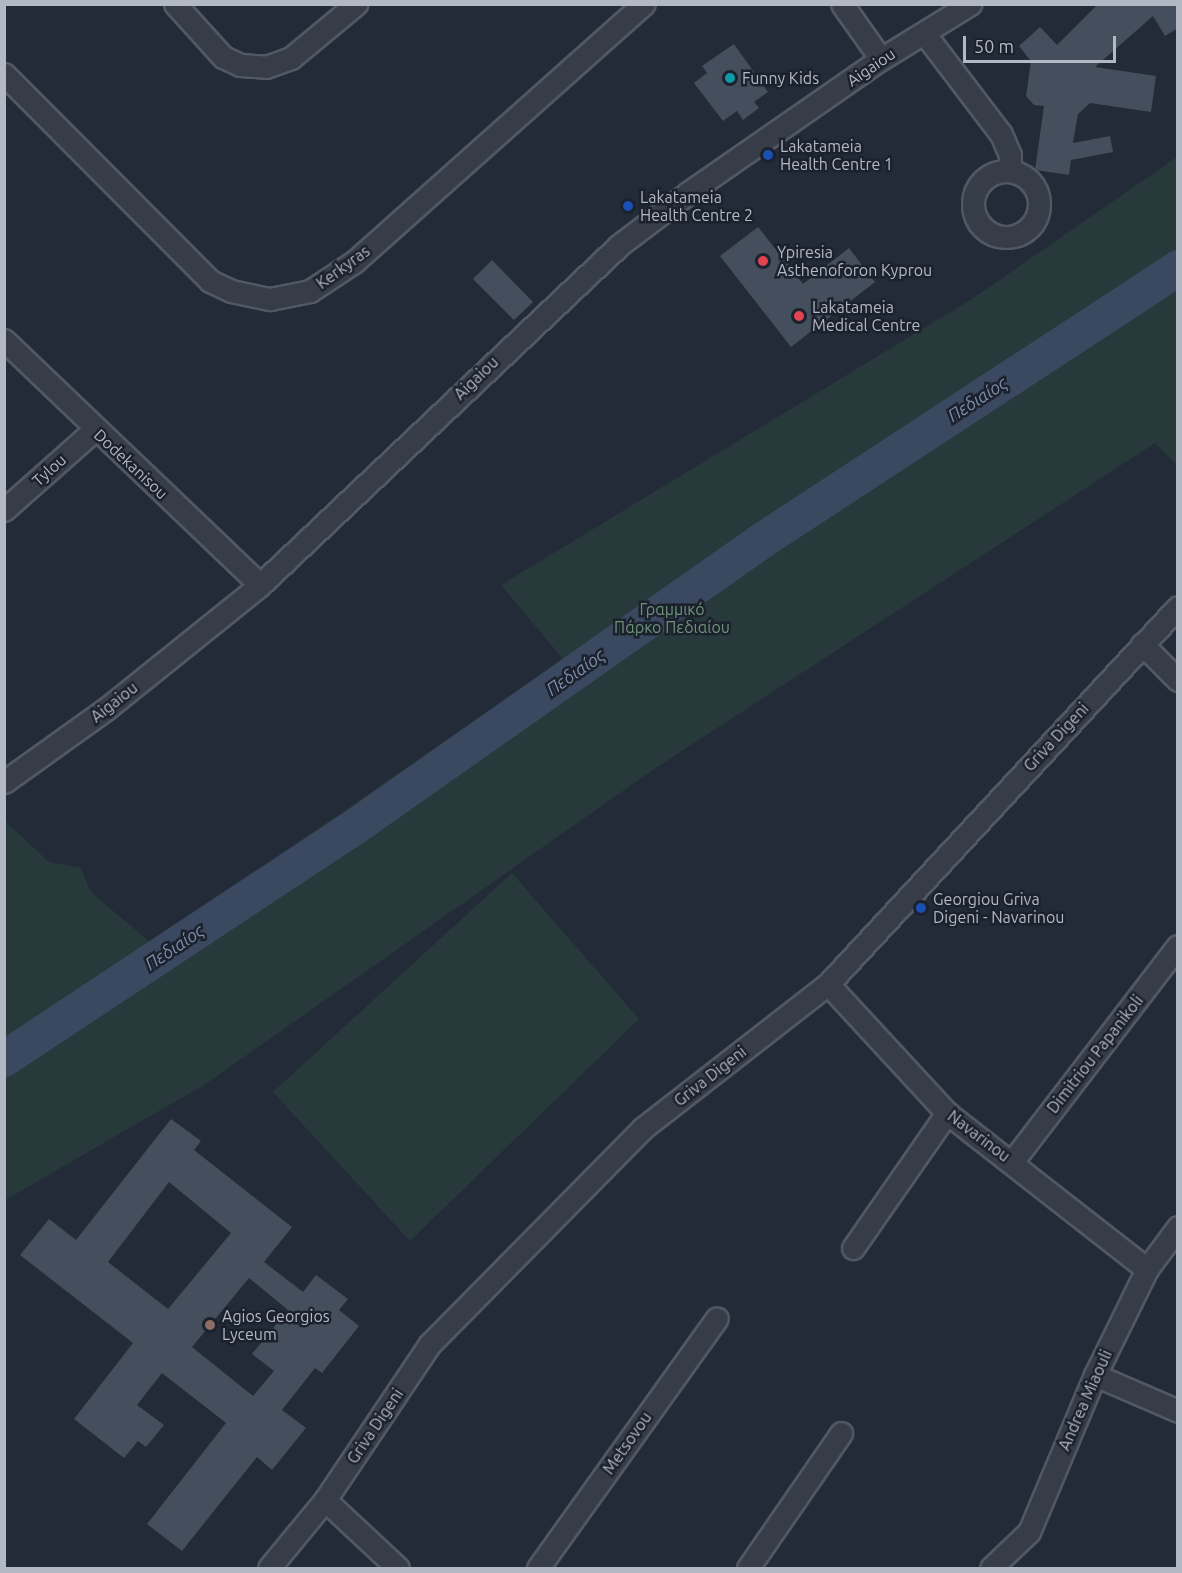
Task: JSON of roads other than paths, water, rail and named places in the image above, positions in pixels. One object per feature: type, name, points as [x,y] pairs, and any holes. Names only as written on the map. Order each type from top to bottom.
[{"type":"street","points":[[176,4],[223,57],[240,65],[266,67],[291,58],[356,4]]},
{"type":"street","name":"Kerkyras","points":[[4,74],[210,280],[231,291],[270,299],[310,291],[354,261],[620,11],[644,4]]},
{"type":"street","points":[[843,4],[881,59]]},
{"type":"street","name":"Aigaiou","points":[[4,782],[106,709],[260,585],[618,246],[688,193],[881,59],[970,4]]},
{"type":"street","points":[[924,33],[1000,134],[1010,154],[1010,171]]},
{"type":"street","name":"Dodekanisou","points":[[4,340],[94,430],[260,585]]},
{"type":"street","name":"Tylou","points":[[4,510],[94,430]]},
{"type":"street","name":"Griva Digeni","points":[[269,1569],[325,1500],[430,1344],[643,1128],[828,984],[1178,607]]},
{"type":"street","points":[[1142,645],[1178,680]]},
{"type":"street","name":"Dimitriou Papanikoli","points":[[1012,1162],[1178,946]]},
{"type":"street","name":"Navarinou","points":[[828,984],[947,1113],[1147,1269]]},
{"type":"street","points":[[854,1248],[947,1113]]},
{"type":"street","name":"Andrea Miaouli","points":[[991,1569],[1029,1532],[1095,1375],[1147,1269],[1178,1227]]},
{"type":"street","name":"Metsovou","points":[[538,1569],[717,1318]]},
{"type":"street","points":[[1095,1375],[1178,1411]]},
{"type":"street","points":[[748,1569],[841,1433]]},
{"type":"street","points":[[325,1500],[398,1569]]},
{"type":"waterway","name":"Πεδιαίος","points":[[4,1059],[366,819],[766,538],[1178,268]]},
{"type":"place","name":"Funny Kids","points":[[730,78]]},
{"type":"place","name":"Lakatameia Health Centre 1","points":[[768,155]]},
{"type":"place","name":"Lakatameia Health Centre 2","points":[[628,206]]},
{"type":"place","name":"Ypiresia Asthenoforon Kyprou","points":[[763,261]]},
{"type":"place","name":"Lakatameia Medical Centre","points":[[799,316]]},
{"type":"place","name":"Georgiou Griva Digeni - Navarinou","points":[[921,908]]},
{"type":"place","name":"Agios Georgios Lyceum","points":[[210,1325]]},
{"type":"park label","name":"Γραμμικό Πάρκο Πεδιαίου","points":[[672,618]]}]
